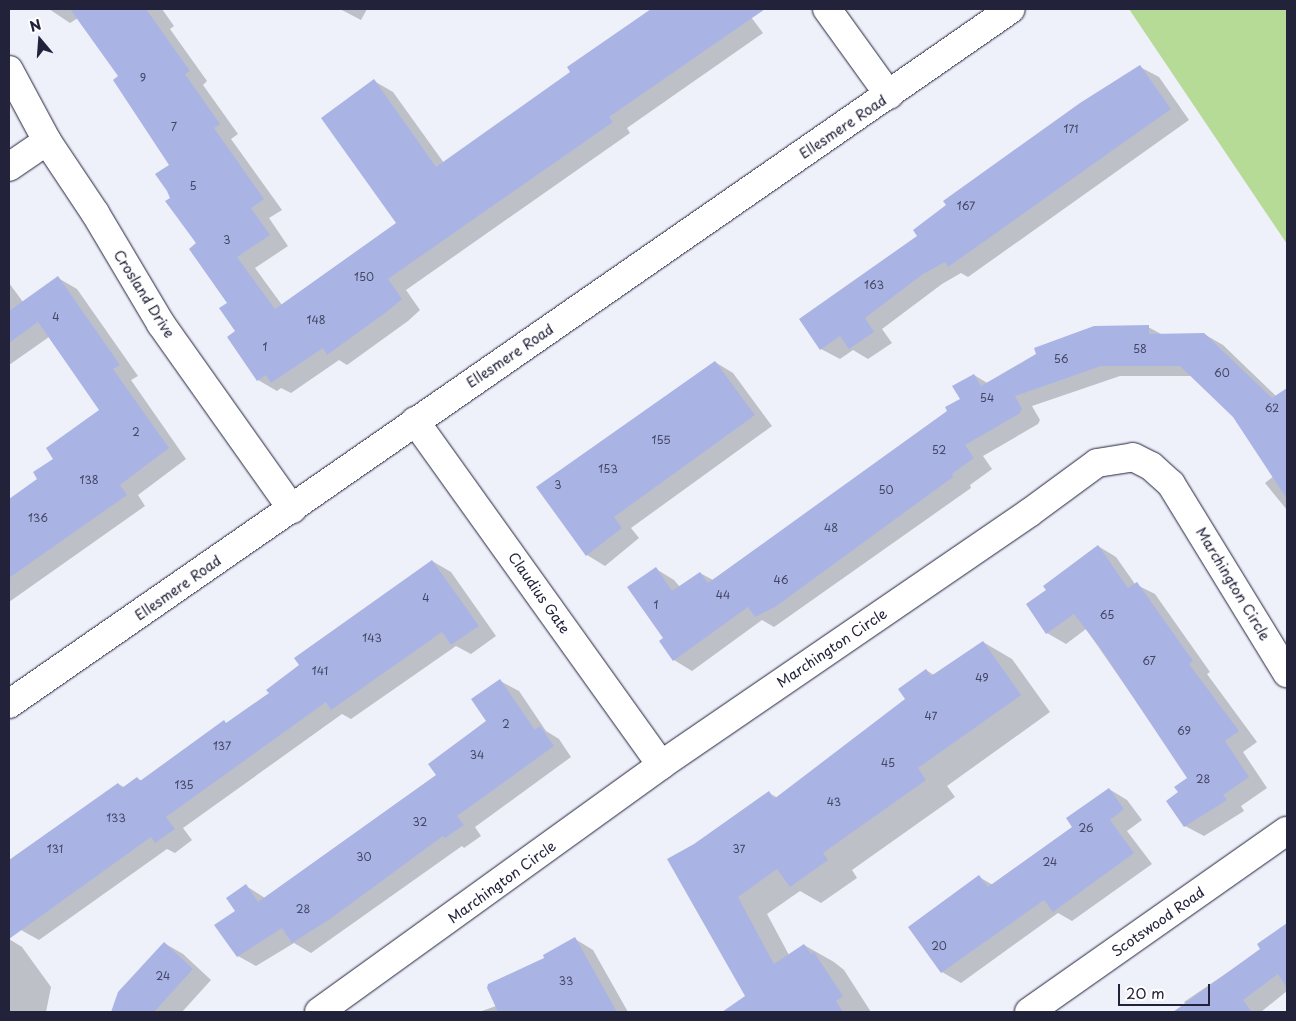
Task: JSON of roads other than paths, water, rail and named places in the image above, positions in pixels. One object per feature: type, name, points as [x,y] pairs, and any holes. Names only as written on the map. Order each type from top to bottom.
[{"type":"street","points":[[827,9],[889,95]]},
{"type":"street","name":"Ellesmere Road","points":[[9,704],[1011,9]]},
{"type":"street","name":"Crosland Drive","points":[[9,70],[47,141],[95,213],[161,324],[292,509]]},
{"type":"street","points":[[9,167],[47,141]]},
{"type":"street","name":"Claudius Gate","points":[[415,421],[661,765]]},
{"type":"street","name":"Marchington Circle","points":[[319,1012],[661,765],[1028,513],[1097,463],[1114,458],[1133,457],[1151,466],[1171,484],[1287,673]]},
{"type":"street","name":"Scotswood Road","points":[[1029,1012],[1287,832]]}]
